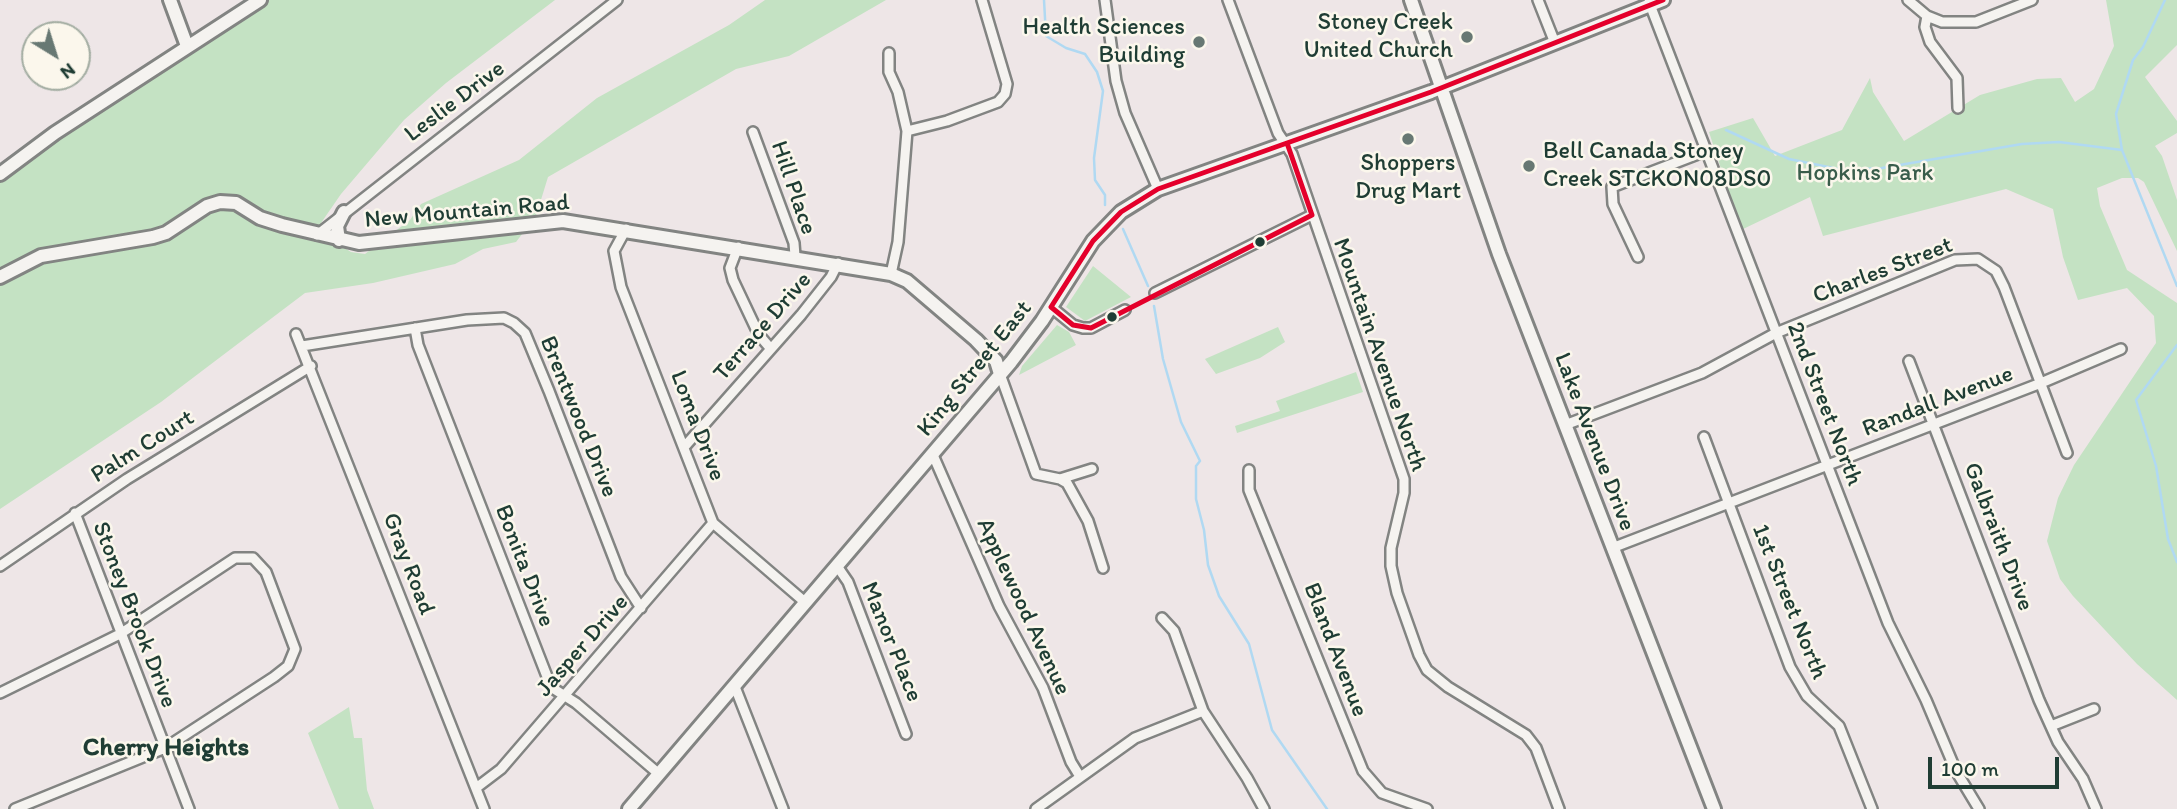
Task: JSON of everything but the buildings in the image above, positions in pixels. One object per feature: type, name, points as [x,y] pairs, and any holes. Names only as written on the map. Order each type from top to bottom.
[{"type":"main road","points":[[170,0],[187,46]]},
{"type":"main road","points":[[0,174],[55,133],[260,0]]},
{"type":"main road","name":"Lake Avenue Drive","points":[[1411,0],[1565,425],[1714,809]]},
{"type":"main road","name":"King Street East","points":[[629,809],[1000,374],[1051,307],[1093,241],[1121,212],[1158,189],[1441,88],[1555,44],[1649,3],[1663,0]]},
{"type":"main road","name":"New Mountain Road","points":[[0,277],[41,256],[166,233],[207,206],[220,202],[236,203],[260,218],[317,235],[359,243],[563,221],[796,256],[891,274],[914,287],[976,340],[996,361],[1000,374]]},
{"type":"main road","points":[[339,240],[337,226],[344,212]]},
{"type":"street","name":"Leslie Drive","points":[[317,235],[617,0]]},
{"type":"street","points":[[907,131],[928,127],[998,102],[1005,94],[1007,84],[982,0]]},
{"type":"street","points":[[1105,0],[1121,100],[1158,189]]},
{"type":"street","name":"Mountain Avenue North","points":[[1228,0],[1278,133],[1287,144],[1404,479],[1405,494],[1391,548],[1391,566],[1397,593],[1419,655],[1427,670],[1448,687],[1526,735],[1536,748],[1559,809]]},
{"type":"street","points":[[1538,0],[1555,44]]},
{"type":"street","points":[[1908,0],[1927,16],[1942,22],[1976,22],[2032,0]]},
{"type":"street","name":"2nd Street North","points":[[1649,3],[1898,648],[1916,677],[1956,772],[1979,809]]},
{"type":"street","points":[[1927,16],[1925,27],[1930,42],[1957,78],[1958,108]]},
{"type":"street","points":[[889,53],[889,72],[898,92],[907,131],[898,242],[891,274]]},
{"type":"street","name":"Hill Place","points":[[754,132],[794,243],[796,256]]},
{"type":"street","points":[[1638,257],[1613,204],[1612,187],[1706,151]]},
{"type":"street","points":[[1156,293],[1312,215]]},
{"type":"street","name":"Loma Drive","points":[[626,229],[614,251],[621,287],[686,445],[713,523]]},
{"type":"street","points":[[738,247],[730,268],[733,280],[759,335],[771,349]]},
{"type":"street","name":"Charles Street","points":[[1565,425],[1702,373],[1776,333],[1955,260],[1978,259],[1996,271],[2067,453]]},
{"type":"street","name":"Terrace Drive","points":[[686,445],[831,278],[838,263]]},
{"type":"street","points":[[1051,307],[1073,325],[1083,328],[1091,328],[1125,310]]},
{"type":"street","name":"Brentwood Drive","points":[[302,346],[467,320],[503,318],[525,333],[621,577],[641,608]]},
{"type":"street","name":"Bonita Drive","points":[[415,328],[418,345],[541,664],[554,689],[659,774]]},
{"type":"street","name":"Gray Road","points":[[296,334],[311,366],[484,809]]},
{"type":"street","name":"Randall Avenue","points":[[1612,548],[2041,383],[2121,349]]},
{"type":"street","name":"Galbraith Drive","points":[[1909,361],[2051,726],[2083,779],[2096,809]]},
{"type":"street","name":"Palm Court","points":[[0,566],[75,513],[311,366]]},
{"type":"street","points":[[1000,374],[1037,474],[1060,479],[1070,487],[1088,521],[1102,568]]},
{"type":"street","name":"1st Street North","points":[[1704,436],[1796,680],[1839,726],[1872,809]]},
{"type":"street","name":"Applewood Avenue","points":[[933,455],[999,607],[1038,678],[1071,762],[1079,775]]},
{"type":"street","points":[[1060,479],[1092,469]]},
{"type":"street","name":"Bland Avenue","points":[[1249,470],[1249,490],[1363,771],[1382,793],[1427,809]]},
{"type":"street","name":"Stoney Brook Drive","points":[[75,513],[189,809]]},
{"type":"street","points":[[713,523],[806,603]]},
{"type":"street","name":"Jasper Drive","points":[[475,788],[501,769],[713,523]]},
{"type":"street","points":[[0,692],[120,634],[235,558],[253,558],[266,572],[295,649],[289,666],[164,748],[15,809]]},
{"type":"street","name":"Manor Place","points":[[837,566],[848,582],[906,734]]},
{"type":"street","points":[[1162,618],[1174,631],[1203,711],[1264,809]]},
{"type":"street","points":[[735,687],[745,705],[783,809]]},
{"type":"street","points":[[2051,726],[2094,709]]},
{"type":"street","points":[[1036,809],[1079,775],[1152,729],[1203,711]]},
{"type":"green space","points":[[264,0],[555,0],[446,83],[404,120],[341,194],[321,223],[325,235],[351,252],[365,254],[410,220],[421,204],[519,160],[597,98],[729,25],[765,0],[886,0],[789,56],[736,69],[548,177],[536,216],[516,242],[483,249],[455,264],[373,283],[305,293],[161,402],[0,509],[0,182],[32,148]]},
{"type":"green space","name":"Hopkins Park","points":[[2106,0],[2177,0],[2177,45],[2145,77],[2177,121],[2177,133],[2155,146],[2162,156],[2177,200],[2177,251],[2144,182],[2138,178],[2122,178],[2097,188],[2100,206],[2127,270],[2177,303],[2177,700],[2137,664],[2073,596],[2060,579],[2047,541],[2058,498],[2074,465],[2156,343],[2154,316],[2127,288],[2078,300],[2063,257],[2053,209],[2006,189],[1823,236],[1810,197],[1741,230],[1709,132],[1753,118],[1775,156],[1842,130],[1870,78],[1873,92],[1904,141],[1980,95],[2037,79],[2061,78],[2075,102],[2094,89],[2114,46]]},
{"type":"green space","points":[[1093,266],[1131,297],[1085,321],[1066,307]]},
{"type":"green space","points":[[1057,325],[1069,332],[1076,345],[1019,375],[1022,366]]},
{"type":"green space","points":[[1278,327],[1285,342],[1260,358],[1216,374],[1205,359]]},
{"type":"green space","points":[[1356,372],[1363,392],[1237,433],[1235,426],[1280,411],[1276,401]]},
{"type":"green space","points":[[349,707],[354,738],[362,738],[367,790],[374,809],[339,809],[308,733]]},
{"type":"waterway","points":[[1044,0],[1046,36],[1066,48],[1085,54],[1097,72],[1103,91],[1094,158],[1095,180],[1105,195],[1105,205]]},
{"type":"waterway","points":[[2165,0],[2143,47],[2133,60],[2116,114],[2122,150],[2177,286]]},
{"type":"waterway","points":[[1726,130],[1789,159],[1843,170],[1882,168],[2022,144],[2059,142],[2122,150]]},
{"type":"waterway","points":[[1123,229],[1148,286]]},
{"type":"waterway","points":[[1154,306],[1163,359],[1181,422],[1200,461],[1196,466],[1196,499],[1204,530],[1208,565],[1219,596],[1249,644],[1272,730],[1327,809]]},
{"type":"waterway","points":[[2177,345],[2136,400],[2156,466],[2168,539],[2177,562]]},
{"type":"transit line","points":[[1287,143],[1431,92],[1663,0]]},
{"type":"transit line","points":[[1287,143],[1312,215],[1091,328],[1073,325],[1051,307],[1093,241],[1121,212],[1158,189],[1287,143]]},
{"type":"place","name":"Stoney Creek United Church","points":[[1467,37]]},
{"type":"place","name":"Health Sciences Building","points":[[1199,42]]},
{"type":"place","name":"Shoppers Drug Mart","points":[[1408,139]]},
{"type":"place","name":"Bell Canada Stoney Creek STCKON08DS0","points":[[1529,166]]},
{"type":"district","name":"Cherry Heights","points":[[166,748]]}]
